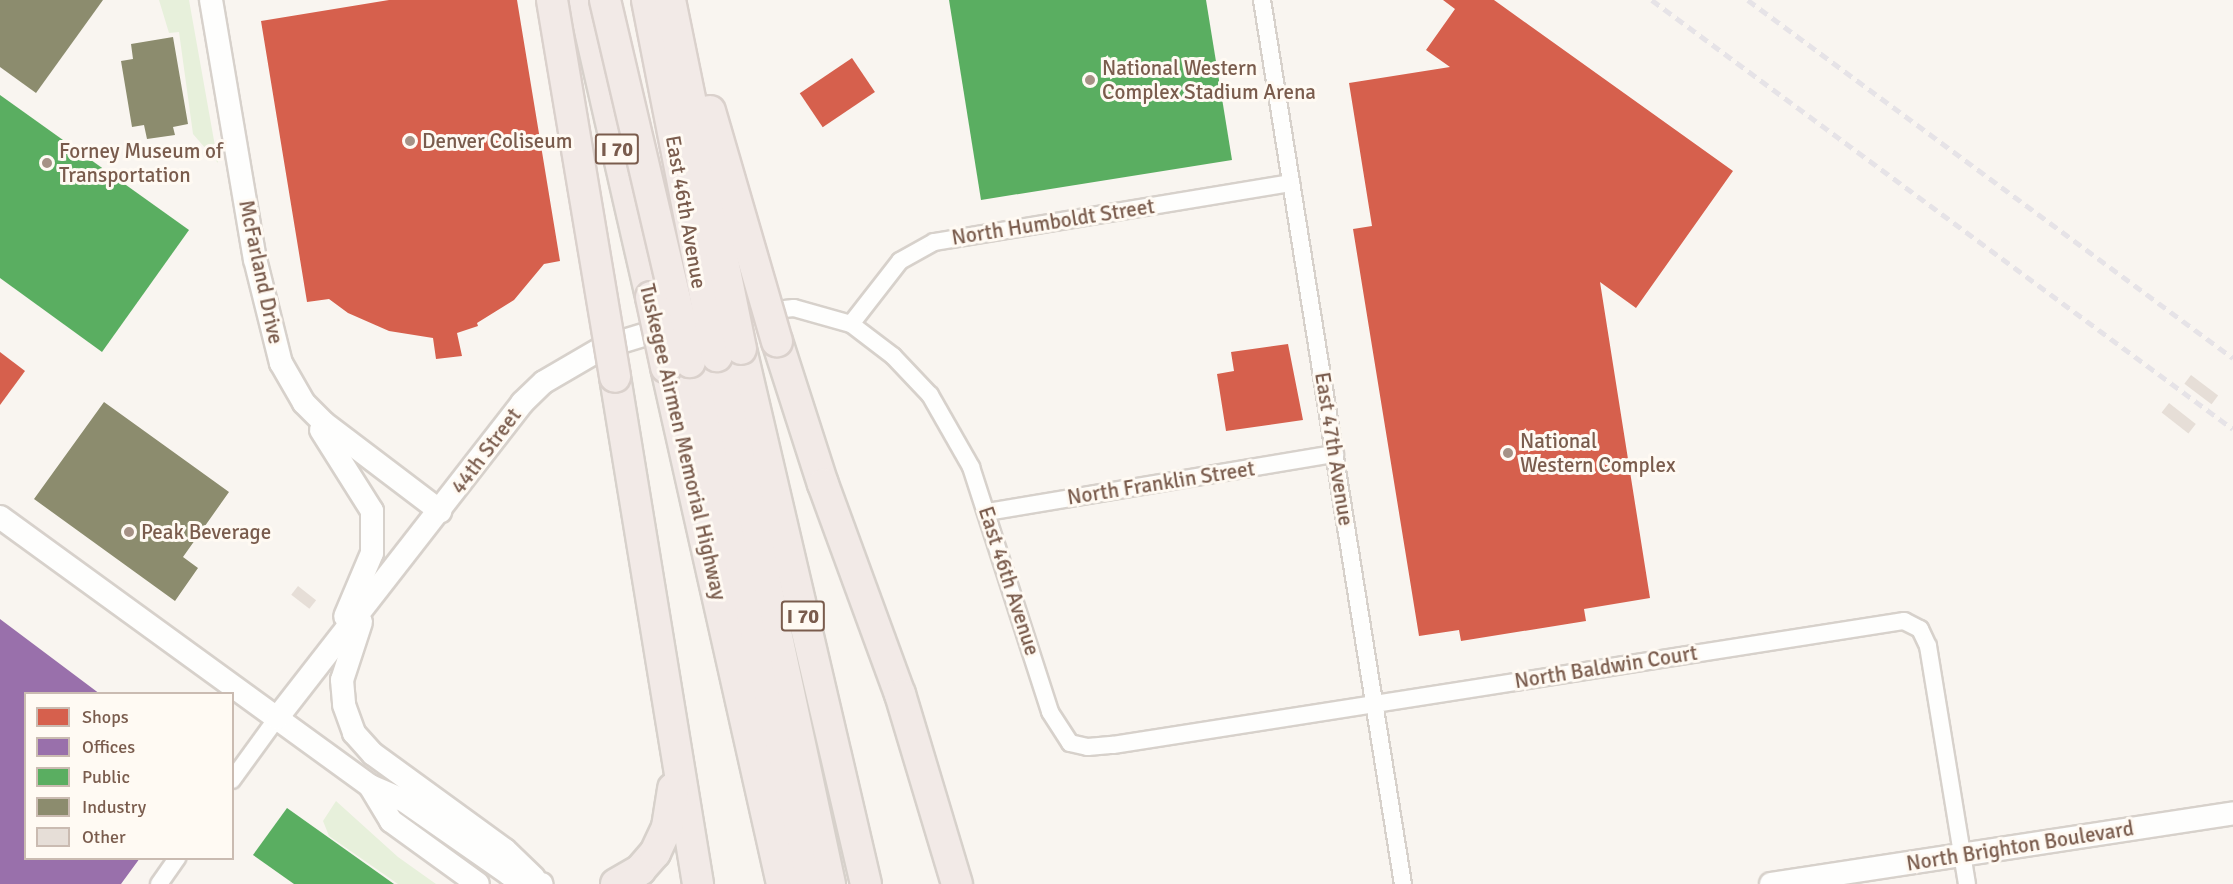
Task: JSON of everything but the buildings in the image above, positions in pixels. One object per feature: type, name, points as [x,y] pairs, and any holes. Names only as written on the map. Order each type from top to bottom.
[{"type":"highway","points":[[552,0],[698,884]]},
{"type":"highway","name":"Tuskegee Airmen Memorial Highway","points":[[583,0],[703,359],[866,883]]},
{"type":"highway","points":[[605,0],[703,359]]},
{"type":"highway","points":[[647,0],[703,359],[805,883]]},
{"type":"highway","name":"Tuskegee Airmen Memorial Highway","points":[[671,0],[703,359],[805,883]]},
{"type":"highway","points":[[678,0],[777,341],[823,484],[900,694],[957,884]]},
{"type":"highway","points":[[616,884],[640,870],[662,839],[671,811],[676,758]]},
{"type":"street","name":"McFarland Drive","points":[[211,0],[270,332],[284,369],[304,403],[343,438],[440,511]]},
{"type":"street","name":"East 46th Avenue","points":[[653,0],[695,284],[710,318]]},
{"type":"street","name":"East 46th Avenue","points":[[671,0],[716,280],[710,318]]},
{"type":"street","name":"East 47th Avenue","points":[[1262,7],[1404,884]]},
{"type":"street","name":"North Humboldt Street","points":[[852,324],[900,261],[933,243],[1291,183]]},
{"type":"street","name":"44th Street","points":[[234,777],[277,718],[522,403],[561,369],[623,340],[710,318],[794,308],[852,324]]},
{"type":"street","name":"East 46th Avenue","points":[[852,324],[893,356],[930,395],[962,449],[987,512],[1050,712],[1063,737]]},
{"type":"street","points":[[304,403],[372,512],[372,553],[327,655]]},
{"type":"street","name":"North Franklin Street","points":[[987,512],[1335,454]]},
{"type":"street","points":[[0,517],[370,786],[403,800],[509,874],[540,883]]},
{"type":"street","points":[[368,602],[342,680],[344,705],[354,734],[373,754],[505,850],[540,883]]},
{"type":"street","name":"North Baldwin Court","points":[[1063,737],[1070,743],[1088,747],[1904,621],[1920,629],[1928,646],[1967,884]]},
{"type":"street","points":[[370,786],[391,821],[478,884]]},
{"type":"street","name":"North Brighton Boulevard","points":[[1771,884],[2233,813]]},
{"type":"street","points":[[159,884],[176,860]]},
{"type":"green space","points":[[159,0],[189,0],[218,163],[193,134],[179,32],[169,33]]},
{"type":"green space","points":[[336,801],[398,857],[436,884],[398,884],[329,836],[323,821]]},
{"type":"railway","points":[[1652,0],[2233,429]]},
{"type":"railway","points":[[1748,0],[2233,358]]},
{"type":"place","name":"National Western Complex Stadium Arena","points":[[1090,80]]},
{"type":"place","name":"Denver Coliseum","points":[[410,141]]},
{"type":"place","name":"Forney Museum of Transportation","points":[[47,163]]},
{"type":"place","name":"National Western Complex","points":[[1508,453]]},
{"type":"place","name":"Peak Beverage","points":[[129,532]]}]
